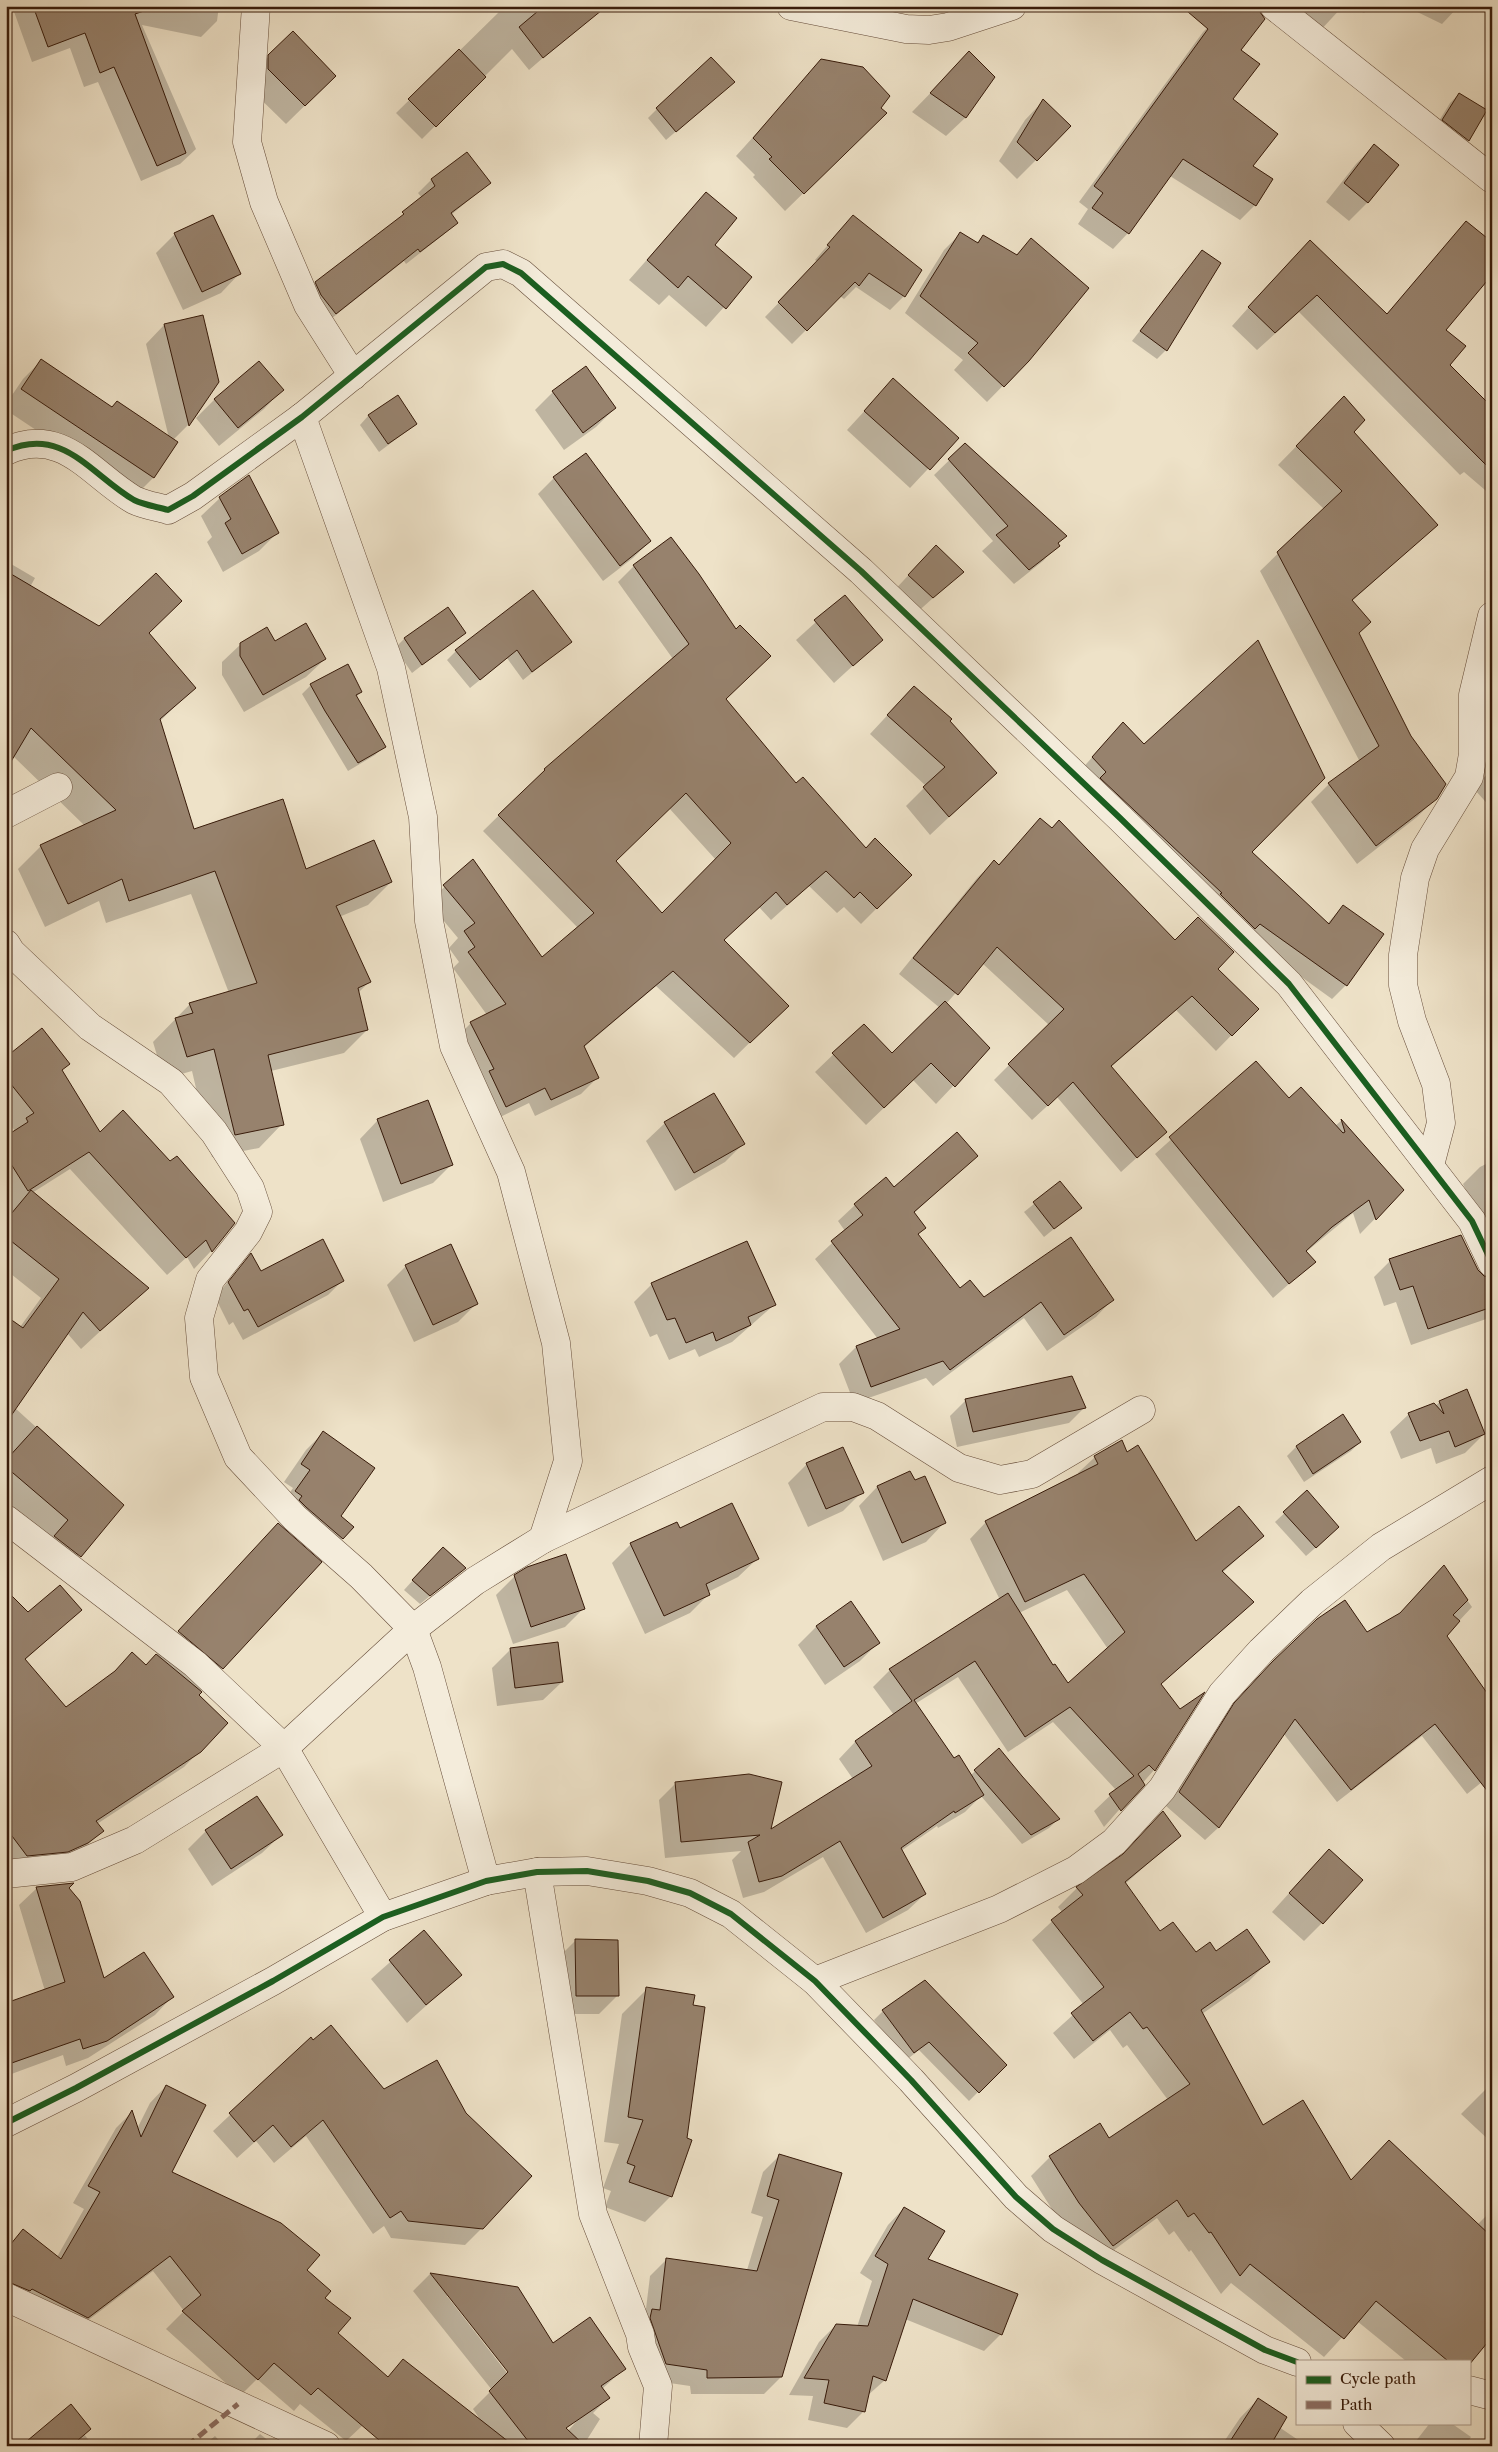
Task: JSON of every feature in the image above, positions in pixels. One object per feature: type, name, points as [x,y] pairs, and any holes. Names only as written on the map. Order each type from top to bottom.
[{"type":"street","points":[[256,6],[247,142],[264,202],[308,305],[353,376]]},
{"type":"street","points":[[791,6],[906,30],[929,30],[948,27],[1012,6]]},
{"type":"street","points":[[1274,6],[1492,178]]},
{"type":"street","points":[[6,451],[38,442],[64,449],[135,500],[168,510],[193,496],[302,417],[486,267],[503,264],[521,273],[861,571],[1275,970],[1295,991],[1472,1221],[1492,1263]]},
{"type":"street","points":[[302,417],[391,668],[423,817],[429,921],[454,1046],[511,1172],[556,1342],[568,1461],[543,1539]]},
{"type":"street","points":[[1430,1165],[1442,1123],[1436,1084],[1412,1021],[1403,985],[1402,955],[1416,878],[1424,850],[1469,777],[1473,754],[1473,695],[1492,616]]},
{"type":"street","points":[[6,814],[58,786]]},
{"type":"street","points":[[6,944],[11,952],[90,1027],[171,1082],[214,1132],[250,1188],[258,1212],[248,1232],[210,1280],[199,1318],[204,1377],[238,1457],[295,1518],[361,1576],[413,1629],[427,1666],[486,1881]]},
{"type":"street","points":[[6,1874],[72,1867],[135,1840],[284,1748],[413,1629],[475,1581],[543,1539],[823,1407],[853,1407],[877,1416],[959,1468],[1000,1480],[1032,1474],[1141,1410]]},
{"type":"street","points":[[815,1981],[999,1909],[1076,1870],[1114,1842],[1162,1789],[1222,1694],[1267,1645],[1312,1602],[1381,1547],[1492,1480]]},
{"type":"street","points":[[6,1519],[196,1664],[284,1748],[383,1917]]},
{"type":"street","points":[[6,2123],[76,2088],[273,1981],[383,1917],[486,1881],[537,1872],[587,1871],[648,1881],[690,1893],[731,1914],[815,1981],[911,2080],[1016,2197],[1053,2229],[1102,2260],[1265,2350],[1296,2362]]},
{"type":"street","points":[[537,1872],[593,2214],[640,2334],[642,2347],[658,2386],[653,2446]]},
{"type":"street","points":[[6,2297],[326,2446]]},
{"type":"street","points":[[1265,2350],[1296,2374]]},
{"type":"street","points":[[1358,2424],[1381,2446]]},
{"type":"building","points":[[33,6],[146,6],[147,10],[135,14],[186,153],[157,166],[114,67],[100,73],[85,33],[48,47]]},
{"type":"building","points":[[544,6],[607,6],[543,58],[519,27]]},
{"type":"building","points":[[1181,6],[1259,6],[1260,12],[1265,19],[1241,50],[1260,64],[1233,99],[1278,134],[1253,166],[1273,179],[1256,206],[1183,159],[1129,234],[1092,208],[1103,193],[1094,186],[1208,29]]},
{"type":"building","points":[[293,31],[336,76],[305,106],[268,69],[268,55]]},
{"type":"building","points":[[459,49],[486,77],[436,127],[408,99]]},
{"type":"building","points":[[969,51],[995,77],[966,118],[930,93]]},
{"type":"building","points":[[711,57],[735,82],[676,132],[656,108]]},
{"type":"building","points":[[821,59],[863,67],[890,96],[881,108],[887,113],[804,194],[769,159],[772,157],[753,138]]},
{"type":"building","points":[[1459,93],[1487,110],[1469,141],[1442,120]]},
{"type":"building","points":[[1043,99],[1071,126],[1037,161],[1017,142]]},
{"type":"building","points":[[1374,144],[1399,165],[1368,203],[1344,183]]},
{"type":"building","points":[[467,152],[491,183],[451,213],[458,223],[420,252],[418,249],[336,314],[321,295],[315,282],[404,214],[402,212],[435,186],[431,179]]},
{"type":"building","points":[[706,192],[737,218],[715,245],[752,277],[726,309],[688,276],[678,288],[647,260]]},
{"type":"building","points":[[213,215],[241,274],[202,292],[174,233]]},
{"type":"building","points":[[853,215],[922,270],[905,297],[869,273],[859,286],[855,282],[807,331],[778,302],[830,247],[827,245]]},
{"type":"building","points":[[1466,221],[1492,242],[1492,275],[1446,330],[1466,346],[1450,365],[1492,407],[1492,471],[1317,295],[1275,333],[1248,307],[1310,240],[1387,314]]},
{"type":"building","points":[[960,232],[978,243],[983,235],[1017,255],[1031,238],[1089,288],[1029,361],[1004,387],[968,353],[978,343],[920,296]]},
{"type":"building","points":[[1202,250],[1221,263],[1167,351],[1140,331]]},
{"type":"building","points":[[203,315],[219,382],[189,426],[164,324]]},
{"type":"building","points":[[41,359],[112,407],[117,401],[178,442],[154,478],[21,389]]},
{"type":"building","points":[[259,361],[284,390],[238,428],[214,399]]},
{"type":"building","points":[[586,366],[616,408],[583,433],[552,391]]},
{"type":"building","points":[[893,378],[959,438],[930,470],[864,411]]},
{"type":"building","points":[[398,395],[417,424],[388,444],[368,415]]},
{"type":"building","points":[[1344,396],[1365,420],[1354,432],[1438,525],[1352,600],[1371,622],[1359,633],[1411,736],[1446,784],[1437,799],[1376,846],[1328,783],[1379,746],[1277,552],[1342,491],[1296,446]]},
{"type":"building","points":[[965,443],[1067,536],[1058,543],[1060,546],[1029,570],[996,535],[1008,526],[948,459]]},
{"type":"building","points":[[586,453],[651,541],[620,566],[553,477]]},
{"type":"building","points":[[249,475],[279,533],[242,554],[225,523],[231,519],[219,497]]},
{"type":"building","points":[[671,537],[699,574],[736,629],[740,625],[771,656],[726,699],[796,783],[803,777],[866,848],[875,838],[912,875],[877,909],[860,892],[854,898],[826,871],[787,905],[776,892],[724,940],[789,1006],[750,1043],[673,971],[584,1046],[599,1078],[551,1100],[545,1088],[506,1107],[489,1071],[494,1069],[470,1022],[506,1004],[468,952],[475,947],[464,931],[475,923],[443,885],[473,859],[542,957],[594,913],[498,815],[544,769],[689,644],[633,565]],"holes":[[[686,793],[731,843],[662,913],[616,861]]]},
{"type":"building","points":[[936,545],[964,572],[933,598],[908,575]]},
{"type":"building","points":[[6,571],[99,626],[156,573],[182,601],[149,633],[196,688],[160,719],[194,829],[283,799],[306,869],[374,840],[392,882],[336,906],[371,982],[358,988],[368,1030],[268,1055],[284,1125],[235,1135],[214,1049],[187,1057],[175,1018],[193,1013],[189,1003],[257,983],[215,871],[129,901],[122,879],[68,904],[40,845],[116,810],[31,728],[6,770]]},
{"type":"building","points":[[533,590],[572,642],[532,672],[517,650],[480,680],[455,650]]},
{"type":"building","points":[[845,595],[883,640],[853,666],[814,620]]},
{"type":"building","points":[[448,607],[466,633],[422,665],[404,638]]},
{"type":"building","points":[[306,623],[326,659],[263,695],[240,656],[240,643],[267,627],[275,641]]},
{"type":"building","points":[[1258,640],[1325,778],[1252,852],[1329,924],[1343,905],[1384,934],[1347,986],[1260,924],[1255,929],[1220,894],[1222,893],[1100,778],[1106,772],[1092,757],[1123,722],[1144,744]]},
{"type":"building","points":[[348,664],[362,692],[356,695],[386,747],[358,763],[310,684]]},
{"type":"building","points":[[914,686],[952,719],[950,721],[997,773],[949,817],[923,787],[945,767],[887,715]]},
{"type":"building","points":[[1040,818],[1052,828],[1059,820],[1175,940],[1198,917],[1234,952],[1218,969],[1259,1009],[1232,1036],[1192,996],[1111,1066],[1167,1132],[1137,1158],[1073,1082],[1048,1106],[1008,1064],[1064,1009],[997,947],[958,995],[913,958],[994,860],[999,865]]},
{"type":"building","points":[[945,1001],[990,1048],[955,1087],[931,1063],[884,1108],[832,1053],[864,1024],[892,1053]]},
{"type":"building","points":[[42,1028],[70,1064],[62,1070],[100,1132],[123,1110],[170,1161],[177,1156],[235,1223],[212,1252],[206,1240],[186,1258],[89,1152],[28,1191],[6,1156],[6,1136],[28,1122],[26,1118],[34,1113],[6,1078],[6,1057]]},
{"type":"building","points":[[1256,1061],[1289,1098],[1301,1087],[1343,1133],[1345,1132],[1341,1119],[1404,1190],[1376,1220],[1369,1200],[1332,1227],[1306,1251],[1316,1262],[1289,1284],[1169,1137]]},
{"type":"building","points":[[714,1093],[745,1144],[694,1173],[664,1122]]},
{"type":"building","points":[[428,1100],[453,1165],[401,1184],[377,1119]]},
{"type":"building","points":[[957,1132],[978,1156],[914,1212],[926,1228],[918,1234],[960,1288],[970,1280],[984,1297],[1071,1237],[1114,1300],[1064,1335],[1041,1302],[950,1370],[943,1361],[871,1387],[856,1346],[900,1329],[831,1241],[863,1215],[854,1204],[886,1177],[894,1187]]},
{"type":"building","points":[[1060,1181],[1082,1208],[1054,1229],[1033,1202]]},
{"type":"building","points":[[31,1190],[149,1288],[100,1331],[83,1312],[6,1423],[6,1316],[23,1328],[59,1279],[6,1237],[6,1220]]},
{"type":"building","points":[[1461,1235],[1478,1270],[1484,1276],[1492,1278],[1492,1307],[1428,1329],[1413,1286],[1400,1290],[1389,1259]]},
{"type":"building","points":[[323,1239],[344,1281],[258,1327],[248,1309],[244,1311],[228,1282],[251,1253],[261,1271]]},
{"type":"building","points":[[747,1241],[776,1305],[748,1317],[751,1325],[716,1341],[713,1332],[686,1343],[675,1318],[667,1320],[651,1283]]},
{"type":"building","points":[[451,1244],[478,1304],[433,1325],[405,1265]]},
{"type":"building","points":[[1072,1376],[1086,1408],[973,1432],[965,1399]]},
{"type":"building","points":[[1467,1389],[1485,1434],[1455,1447],[1449,1431],[1420,1441],[1408,1413],[1434,1403],[1444,1414],[1439,1401]]},
{"type":"building","points":[[1343,1414],[1361,1442],[1313,1474],[1296,1446]]},
{"type":"building","points":[[37,1426],[124,1505],[81,1557],[54,1536],[68,1520],[6,1467],[6,1460]]},
{"type":"building","points":[[323,1431],[375,1468],[341,1516],[354,1527],[343,1539],[299,1500],[302,1496],[295,1491],[310,1470],[301,1464]]},
{"type":"building","points":[[1122,1440],[1127,1452],[1138,1445],[1196,1541],[1239,1506],[1264,1536],[1222,1571],[1254,1602],[1161,1684],[1180,1709],[1205,1692],[1155,1771],[1149,1765],[1138,1774],[1145,1785],[1121,1811],[1109,1794],[1134,1776],[1070,1707],[1025,1737],[975,1661],[914,1700],[954,1758],[959,1755],[984,1795],[955,1813],[954,1811],[901,1848],[926,1894],[883,1918],[840,1841],[782,1876],[759,1882],[748,1842],[760,1835],[681,1842],[675,1782],[749,1774],[782,1782],[771,1829],[872,1766],[855,1741],[912,1701],[889,1669],[1008,1593],[1053,1665],[1055,1664],[1068,1683],[1125,1632],[1084,1574],[1025,1602],[985,1521],[1098,1464],[1094,1456]]},
{"type":"building","points":[[843,1447],[864,1493],[826,1509],[806,1463]]},
{"type":"building","points":[[910,1471],[915,1480],[925,1476],[946,1523],[902,1543],[877,1486]]},
{"type":"building","points":[[1307,1490],[1339,1527],[1316,1548],[1283,1512]]},
{"type":"building","points":[[732,1503],[759,1559],[706,1584],[710,1595],[664,1616],[630,1543],[677,1522],[680,1528]]},
{"type":"building","points":[[278,1523],[322,1562],[223,1669],[178,1631]]},
{"type":"building","points":[[443,1547],[466,1568],[430,1596],[412,1580]]},
{"type":"building","points":[[566,1554],[585,1609],[531,1627],[514,1575],[527,1567]]},
{"type":"building","points":[[1444,1565],[1468,1600],[1453,1615],[1460,1621],[1447,1636],[1492,1700],[1492,1797],[1435,1724],[1351,1790],[1295,1719],[1219,1828],[1179,1792],[1234,1703],[1272,1662],[1317,1619],[1345,1600],[1367,1632],[1400,1613]]},
{"type":"building","points":[[60,1585],[82,1610],[25,1659],[66,1707],[115,1671],[132,1652],[146,1665],[156,1654],[202,1692],[199,1695],[228,1723],[201,1752],[96,1821],[104,1831],[88,1843],[68,1852],[27,1856],[6,1828],[6,1590],[28,1612]]},
{"type":"building","points":[[851,1601],[880,1643],[844,1667],[816,1626]]},
{"type":"building","points":[[558,1642],[563,1682],[515,1688],[510,1648]]},
{"type":"building","points":[[999,1748],[1060,1819],[1031,1835],[974,1770]]},
{"type":"building","points":[[257,1796],[283,1835],[231,1869],[205,1830]]},
{"type":"building","points":[[1163,1811],[1181,1836],[1125,1882],[1160,1931],[1173,1922],[1196,1952],[1210,1942],[1216,1951],[1247,1929],[1270,1962],[1201,2010],[1263,2125],[1303,2100],[1351,2180],[1389,2140],[1492,2237],[1492,2337],[1470,2364],[1470,2360],[1447,2360],[1376,2301],[1344,2339],[1250,2264],[1240,2276],[1211,2232],[1209,2233],[1194,2213],[1188,2217],[1177,2200],[1113,2246],[1079,2203],[1049,2156],[1100,2123],[1109,2138],[1190,2084],[1147,2027],[1143,2029],[1130,2012],[1093,2041],[1071,2013],[1104,1987],[1051,1920],[1083,1895],[1076,1887],[1123,1854]]},
{"type":"building","points":[[1329,1849],[1363,1880],[1323,1924],[1289,1893]]},
{"type":"building","points":[[74,1883],[69,1888],[80,1901],[104,1978],[144,1952],[174,1997],[107,2041],[83,2049],[80,2039],[6,2065],[6,2003],[65,1982],[36,1887]]},
{"type":"building","points":[[424,1930],[462,1975],[426,2005],[389,1960]]},
{"type":"building","points":[[575,1939],[618,1940],[619,1996],[576,1996]]},
{"type":"building","points":[[925,1980],[1007,2065],[979,2093],[929,2042],[914,2053],[882,2010]]},
{"type":"building","points":[[646,1987],[695,1995],[693,2005],[705,2007],[687,2138],[692,2140],[672,2197],[629,2182],[635,2166],[627,2163],[643,2120],[628,2117]]},
{"type":"building","points":[[331,2025],[384,2089],[437,2060],[466,2113],[532,2176],[483,2229],[408,2221],[401,2211],[390,2218],[323,2120],[291,2147],[273,2125],[254,2142],[229,2113],[311,2037],[313,2040]]},
{"type":"building","points":[[166,2085],[206,2105],[172,2172],[281,2223],[320,2255],[307,2270],[331,2291],[325,2298],[351,2318],[338,2333],[388,2377],[403,2359],[514,2446],[386,2446],[318,2388],[311,2395],[274,2363],[258,2380],[182,2311],[201,2295],[170,2256],[88,2318],[32,2289],[30,2291],[6,2281],[6,2250],[23,2229],[61,2259],[100,2192],[88,2186],[132,2110],[141,2137]]},
{"type":"building","points":[[779,2154],[842,2173],[782,2377],[707,2378],[707,2370],[666,2364],[650,2318],[652,2309],[660,2310],[666,2258],[757,2271],[779,2200],[767,2196]]},
{"type":"building","points":[[904,2207],[945,2231],[928,2259],[1018,2294],[1002,2335],[913,2299],[886,2381],[873,2376],[865,2412],[824,2403],[829,2380],[804,2378],[836,2324],[868,2326],[888,2264],[875,2256]]},
{"type":"building","points":[[430,2273],[518,2287],[553,2343],[590,2317],[626,2369],[601,2386],[610,2398],[566,2428],[585,2446],[532,2446],[489,2391],[508,2372]]},
{"type":"building","points":[[1258,2398],[1287,2417],[1270,2446],[1227,2446]]},
{"type":"building","points":[[71,2404],[91,2429],[71,2446],[21,2446]]},
{"type":"marked path","points":[[187,2446],[238,2404]]},
{"type":"cycle path","points":[[6,451],[26,445],[44,444],[60,448],[75,456],[118,490],[134,500],[168,510],[193,496],[302,417],[486,267],[503,264],[521,273],[861,571],[1120,818],[1289,984],[1472,1221],[1492,1263]]},
{"type":"cycle path","points":[[6,2123],[76,2088],[273,1981],[383,1917],[486,1881],[537,1872],[587,1871],[648,1881],[690,1893],[731,1914],[815,1981],[911,2080],[1016,2197],[1053,2229],[1102,2260],[1265,2350],[1296,2362]]}]
